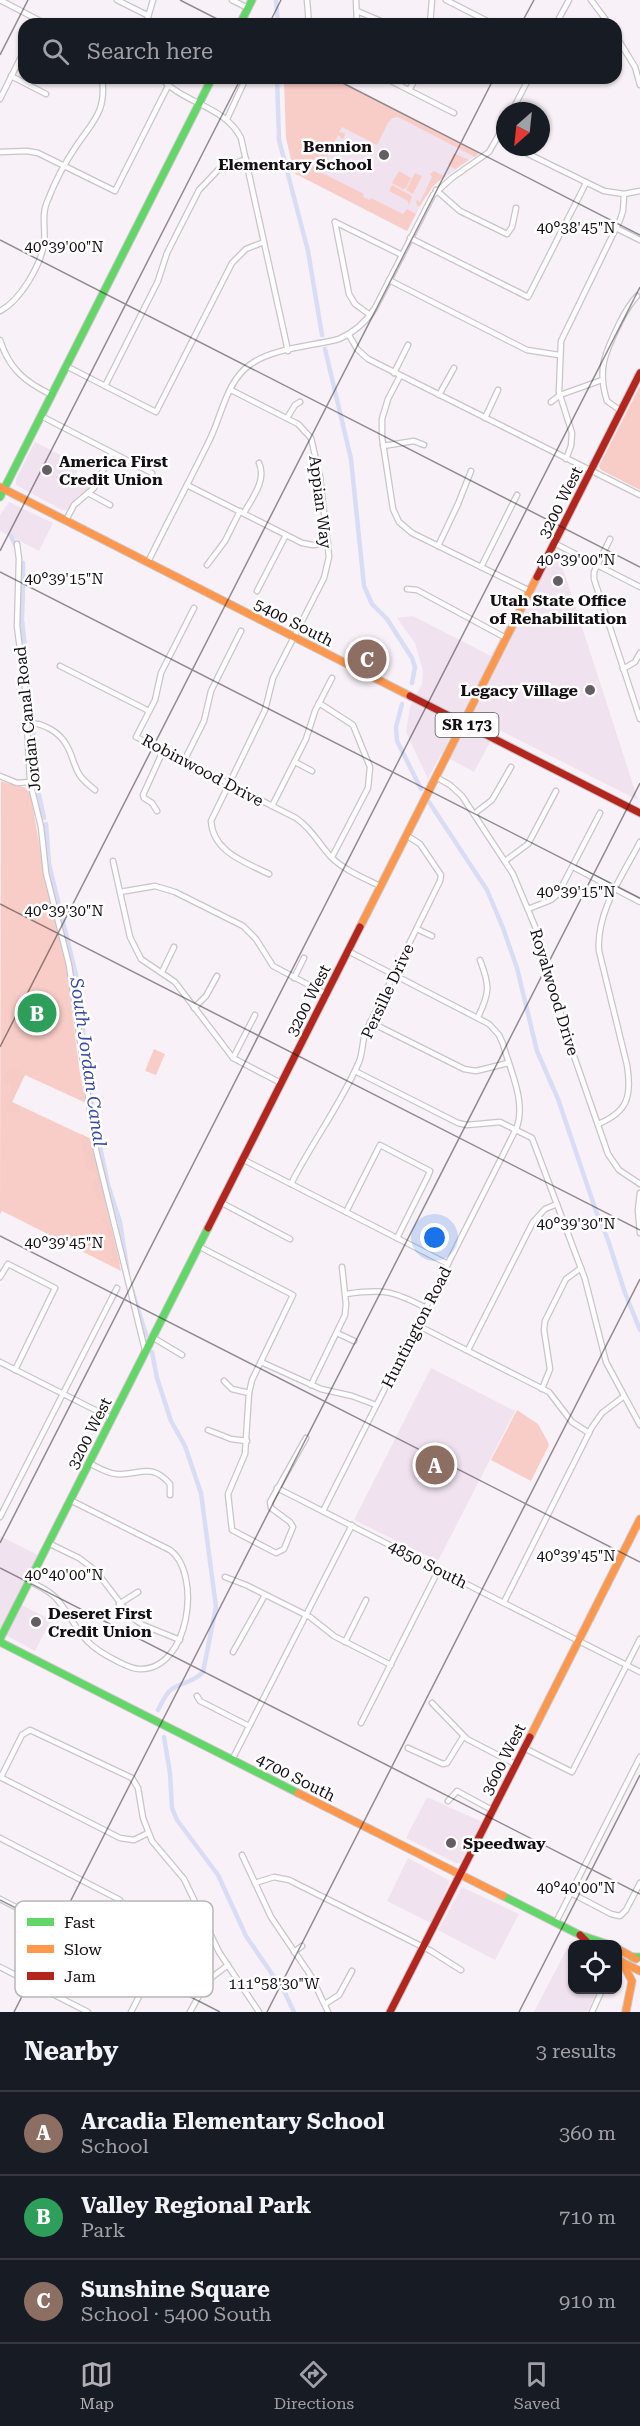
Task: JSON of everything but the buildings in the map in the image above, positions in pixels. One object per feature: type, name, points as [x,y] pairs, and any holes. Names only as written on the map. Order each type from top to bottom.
[{"type":"main road","points":[[243,18],[252,0]]},
{"type":"main road","points":[[0,497],[2,488],[41,416],[209,84]]},
{"type":"main road","name":"3200 West","points":[[0,1641],[640,373]]},
{"type":"main road","name":"5400 South","points":[[2,488],[640,813]]},
{"type":"main road","name":"3600 West","points":[[390,2012],[640,1519]]},
{"type":"main road","name":"4700 South","points":[[0,1641],[580,1935],[595,1940]]},
{"type":"main road","name":"4700 South","points":[[580,1935],[585,1940]]},
{"type":"main road","points":[[622,1952],[637,1958]]},
{"type":"main road","points":[[622,1962],[640,1971]]},
{"type":"main road","points":[[622,1964],[634,1980],[625,2012]]},
{"type":"main road","points":[[625,2012],[639,1990]]},
{"type":"street","points":[[0,0],[32,18]]},
{"type":"street","points":[[117,0],[147,15]]},
{"type":"street","points":[[147,18],[153,0]]},
{"type":"street","points":[[232,0],[248,8]]},
{"type":"street","points":[[307,0],[308,18]]},
{"type":"street","points":[[356,0],[357,18]]},
{"type":"street","points":[[430,18],[432,0]]},
{"type":"street","points":[[446,0],[481,18]]},
{"type":"street","points":[[559,18],[569,0]]},
{"type":"street","points":[[591,0],[604,18]]},
{"type":"street","points":[[357,11],[374,18]]},
{"type":"street","points":[[622,46],[634,67],[640,85]]},
{"type":"street","points":[[0,99],[18,63]]},
{"type":"street","points":[[11,76],[18,80]]},
{"type":"street","points":[[27,84],[46,94]]},
{"type":"street","points":[[0,311],[8,307],[20,295],[40,256],[44,243],[45,206],[65,166],[99,113],[104,96],[103,84]]},
{"type":"street","points":[[228,119],[245,84]]},
{"type":"street","points":[[397,84],[454,113]]},
{"type":"street","points":[[409,90],[412,84]]},
{"type":"street","points":[[517,102],[526,84]]},
{"type":"street","points":[[0,152],[33,152],[115,191],[168,86],[228,119],[241,138],[288,351]]},
{"type":"street","points":[[148,562],[216,426],[231,390],[249,365],[264,357],[349,335],[370,315],[423,210],[436,190],[489,152],[496,144]]},
{"type":"street","points":[[532,156],[604,191],[624,194],[640,191]]},
{"type":"street","points":[[105,386],[160,276],[167,253],[200,190],[218,170],[246,159]]},
{"type":"street","points":[[410,238],[528,297],[586,183]]},
{"type":"street","points":[[436,190],[460,211],[507,234],[512,227],[516,208]]},
{"type":"street","points":[[566,459],[571,446],[572,433],[560,395],[559,356],[564,332],[623,212],[624,194]]},
{"type":"street","points":[[370,315],[355,304],[349,294],[335,222],[402,255]]},
{"type":"street","points":[[616,228],[640,240]]},
{"type":"street","points":[[66,366],[156,412],[232,263],[246,249],[264,242]]},
{"type":"street","points":[[389,280],[527,350],[559,356]]},
{"type":"street","points":[[621,411],[607,401],[602,380],[602,365],[606,350],[630,303],[637,296]]},
{"type":"street","points":[[349,335],[362,355],[640,495]]},
{"type":"street","points":[[0,340],[7,360],[15,372],[29,384],[51,395]]},
{"type":"street","points":[[408,345],[383,413],[381,431],[397,518],[408,531],[530,591]]},
{"type":"street","points":[[439,395],[454,369]]},
{"type":"street","points":[[550,402],[560,395],[602,380]]},
{"type":"street","name":"Appian Way","points":[[231,390],[302,427],[311,438],[322,492],[328,543],[326,573],[273,678],[265,710],[212,815],[211,828],[224,850],[269,874]]},
{"type":"street","points":[[485,418],[498,390]]},
{"type":"street","points":[[286,418],[294,405],[300,402]]},
{"type":"street","points":[[41,416],[152,473]]},
{"type":"street","points":[[383,446],[414,441],[424,445]]},
{"type":"street","points":[[66,520],[74,504],[96,485],[112,453]]},
{"type":"street","points":[[207,565],[225,541],[261,480],[262,472],[259,464]]},
{"type":"street","points":[[438,546],[471,471]]},
{"type":"street","points":[[187,484],[306,544],[328,543]]},
{"type":"street","points":[[88,493],[110,505]]},
{"type":"street","points":[[482,567],[517,495]]},
{"type":"street","points":[[257,591],[286,535]]},
{"type":"street","points":[[610,539],[597,565],[594,579],[640,719]]},
{"type":"street","points":[[554,543],[640,586]]},
{"type":"street","name":"Jordan Canal Road","points":[[17,544],[19,559],[17,626],[27,723],[30,782],[40,827],[46,873],[69,965],[96,1150],[146,1350]]},
{"type":"street","points":[[407,589],[424,594],[506,638]]},
{"type":"street","name":"Robinwood Drive","points":[[194,608],[161,673],[154,700],[136,737],[306,825],[332,857],[344,867],[380,886]]},
{"type":"street","points":[[184,761],[204,721],[211,691],[241,631]]},
{"type":"street","points":[[623,669],[634,662],[640,653]]},
{"type":"street","points":[[60,666],[149,711]]},
{"type":"street","points":[[272,806],[306,739],[319,703],[332,678]]},
{"type":"street","points":[[319,703],[353,724],[370,767],[368,788],[332,857]]},
{"type":"street","points":[[27,723],[39,723],[56,734],[67,746],[72,762],[81,778],[95,790]]},
{"type":"street","points":[[157,811],[143,795],[163,751]]},
{"type":"street","points":[[295,762],[312,771]]},
{"type":"street","points":[[474,814],[492,800],[510,767]]},
{"type":"street","points":[[0,776],[17,783],[30,782]]},
{"type":"street","name":"Royalwood Drive","points":[[436,777],[456,790],[474,814],[518,884],[545,951],[566,1033],[597,1124],[613,1162],[626,1176],[640,1184]]},
{"type":"street","points":[[505,861],[528,844],[556,791]]},
{"type":"street","points":[[528,909],[551,900],[558,894],[600,813]]},
{"type":"street","name":"Persille Drive","points":[[291,1184],[332,1116],[355,1071],[370,1022],[440,881],[441,875],[420,844],[406,835]]},
{"type":"street","points":[[597,1124],[612,1118],[621,1110],[629,1083],[627,1065],[599,951],[601,921],[640,842]]},
{"type":"street","points":[[112,861],[135,950],[146,963],[175,982],[233,1058],[281,1083]]},
{"type":"street","points":[[573,867],[640,902]]},
{"type":"street","points":[[120,892],[147,886],[170,889],[243,926],[256,939],[273,966],[326,994]]},
{"type":"street","points":[[417,929],[432,936]]},
{"type":"street","points":[[162,972],[174,947]]},
{"type":"street","name":"Huntington Road","points":[[323,1511],[516,1129],[520,1109],[499,1035],[489,1024],[348,951]]},
{"type":"street","points":[[294,978],[304,958]]},
{"type":"street","points":[[477,1017],[488,992],[488,981],[480,960]]},
{"type":"street","points":[[194,1008],[210,991],[218,976]]},
{"type":"street","points":[[233,1058],[255,1015]]},
{"type":"street","points":[[370,1022],[464,1069],[476,1071],[508,1063]]},
{"type":"street","points":[[355,1071],[458,1123],[467,1125],[496,1122],[516,1129],[534,1141],[581,1269],[606,1362],[640,1425]]},
{"type":"street","points":[[346,1212],[380,1145],[430,1171],[397,1238]]},
{"type":"street","points":[[242,1159],[448,1264]]},
{"type":"street","points":[[640,1193],[640,1233]]},
{"type":"street","points":[[220,1202],[290,1239]]},
{"type":"street","points":[[468,1350],[533,1222],[545,1209],[558,1204]]},
{"type":"street","points":[[198,1246],[293,1295],[249,1393],[247,1441],[243,1462],[228,1494],[232,1530],[273,1552],[282,1552],[293,1527],[270,1505],[306,1438]]},
{"type":"street","points":[[0,1277],[8,1264],[55,1288],[15,1370]]},
{"type":"street","points":[[311,1385],[345,1315],[346,1294],[342,1267]]},
{"type":"street","points":[[543,1389],[550,1369],[544,1330],[546,1316],[566,1279],[581,1269]]},
{"type":"street","points":[[0,1517],[117,1288]]},
{"type":"street","points":[[346,1294],[385,1291],[398,1294],[426,1308]]},
{"type":"street","points":[[417,1325],[543,1389],[554,1396],[572,1422],[589,1433]]},
{"type":"street","points":[[337,1333],[354,1341]]},
{"type":"street","points":[[152,1337],[182,1355]]},
{"type":"street","points":[[0,1362],[111,1418]]},
{"type":"street","points":[[261,1362],[311,1385],[376,1405]]},
{"type":"street","points":[[224,1381],[232,1389],[249,1393]]},
{"type":"street","points":[[504,1602],[589,1433],[602,1413],[623,1397]]},
{"type":"street","points":[[208,1430],[231,1439],[247,1441]]},
{"type":"street","points":[[89,1463],[116,1474],[143,1470],[156,1473],[170,1484],[170,1495]]},
{"type":"street","name":"4850 South","points":[[278,1488],[640,1672]]},
{"type":"street","points":[[29,1581],[56,1598],[91,1647],[132,1668],[145,1669],[158,1664],[171,1654],[180,1640],[187,1600],[180,1561],[170,1550],[70,1500]]},
{"type":"street","points":[[232,1760],[352,1525]]},
{"type":"street","points":[[48,1543],[79,1558],[96,1571],[119,1604],[137,1622],[180,1640]]},
{"type":"street","points":[[361,1723],[439,1569]]},
{"type":"street","points":[[225,1577],[305,1615],[345,1642],[391,1665]]},
{"type":"street","points":[[119,1604],[138,1592]]},
{"type":"street","points":[[232,1652],[265,1595]]},
{"type":"street","points":[[345,1642],[366,1600]]},
{"type":"street","points":[[524,1748],[572,1772],[640,1639]]},
{"type":"street","points":[[197,1696],[200,1701],[249,1726]]},
{"type":"street","points":[[432,1703],[463,1737],[515,1764]]},
{"type":"street","points":[[148,1833],[134,1840],[120,1838],[1,1777],[24,1734],[27,1731],[35,1731],[100,1765],[132,1778],[138,1788],[148,1833],[158,1849],[181,1875],[195,1901]]},
{"type":"street","points":[[408,1748],[443,1764],[447,1763],[463,1737]]},
{"type":"street","points":[[556,1922],[640,1757]]},
{"type":"street","points":[[448,1801],[457,1791],[492,1810]]},
{"type":"street","points":[[0,1838],[120,1901]]},
{"type":"street","points":[[242,1855],[271,1917],[314,1982],[328,2012]]},
{"type":"street","points":[[255,1883],[274,1877],[289,1880],[423,1947],[461,1970]]},
{"type":"street","points":[[571,1893],[611,1914],[620,1916],[626,1910],[640,1883]]},
{"type":"street","points":[[0,1899],[15,1907]]},
{"type":"street","points":[[213,1939],[259,2012]]},
{"type":"street","points":[[294,1952],[302,1946]]},
{"type":"street","points":[[213,1977],[228,1965]]},
{"type":"street","points":[[0,1967],[15,1975]]},
{"type":"street","points":[[325,2004],[339,1995],[352,1971]]},
{"type":"street","points":[[592,2012],[600,1994]]},
{"type":"street","points":[[59,1997],[88,2012]]},
{"type":"street","points":[[131,2012],[138,1997]]},
{"type":"street","points":[[190,2012],[198,1997]]},
{"type":"shaded area","name":"Bennion Elementary School","points":[[284,84],[344,84],[479,153],[434,185],[407,231],[294,173],[286,137]]},
{"type":"shaded area","points":[[284,84],[344,84],[479,153],[475,157],[398,117],[392,118],[388,123],[377,145],[342,127],[339,132],[345,133],[344,138],[338,135],[320,172],[364,194],[363,197],[370,200],[371,198],[403,214],[407,209],[416,214],[407,231],[294,173],[286,137]]},
{"type":"shaded area","points":[[454,153],[469,160],[455,169],[448,165]]},
{"type":"shaded area","points":[[399,171],[411,178],[406,188],[403,189],[392,183]]},
{"type":"shaded area","points":[[434,171],[444,176],[434,185],[419,207],[417,200],[420,202],[432,177],[430,174]]},
{"type":"shaded area","points":[[415,173],[422,176],[413,194],[406,190]]},
{"type":"shaded area","points":[[392,185],[412,196],[409,206],[408,201],[389,191]]},
{"type":"shaded area","points":[[640,386],[640,490],[601,470],[599,466]]},
{"type":"shaded area","points":[[35,442],[80,465],[75,475],[91,487],[77,497],[67,510],[62,510],[16,485],[16,479]]},
{"type":"shaded area","points":[[9,502],[53,523],[39,551],[0,531],[0,515]]},
{"type":"shaded area","points":[[548,546],[557,550],[638,800],[497,729],[474,772],[441,754],[428,779],[406,732],[410,707],[422,684],[423,671],[415,643],[397,618],[413,616],[491,656]]},
{"type":"shaded area","points":[[1,781],[24,787],[30,791],[44,872],[66,966],[86,1103],[25,1075],[12,1102],[91,1139],[121,1271],[2,1211],[0,1214]]},
{"type":"shaded area","points":[[154,1049],[165,1054],[156,1075],[145,1071]]},
{"type":"shaded area","points":[[9,1066],[25,1074],[12,1102],[22,1107],[19,1113],[10,1112],[7,1109],[7,1097],[11,1091],[10,1085],[5,1083],[3,1078]]},
{"type":"shaded area","points":[[81,1134],[91,1139],[98,1174],[90,1172],[85,1165]]},
{"type":"shaded area","points":[[99,1177],[105,1201],[99,1200],[91,1189],[94,1179]]},
{"type":"shaded area","points":[[108,1215],[120,1264],[113,1261],[111,1250],[114,1245],[110,1242],[111,1237],[106,1235],[106,1225],[102,1221],[102,1218]]},
{"type":"shaded area","points":[[431,1368],[515,1411],[438,1561],[354,1520]]},
{"type":"shaded area","points":[[517,1410],[538,1424],[549,1445],[531,1481],[491,1460]]},
{"type":"shaded area","points":[[0,1536],[38,1555],[14,1601],[51,1620],[35,1651],[0,1632]]},
{"type":"shaded area","points":[[427,1797],[482,1822],[460,1863],[406,1838]]},
{"type":"shaded area","points":[[408,1858],[450,1881],[431,1923],[387,1901]]},
{"type":"shaded area","points":[[462,1887],[519,1914],[495,1960],[438,1930]]},
{"type":"shaded area","points":[[568,1947],[568,1994],[596,1994],[587,2012],[534,2012]]},
{"type":"waterway","points":[[276,0],[278,18]]},
{"type":"waterway","points":[[277,84],[279,140],[308,251],[322,335]]},
{"type":"waterway","points":[[325,349],[351,459],[364,586],[372,604],[387,619],[412,658],[415,667],[412,683]]},
{"type":"waterway","name":"South Jordan Canal","points":[[11,536],[16,547]]},
{"type":"waterway","name":"South Jordan Canal","points":[[23,563],[23,590]]},
{"type":"waterway","name":"South Jordan Canal","points":[[22,617],[23,593]]},
{"type":"waterway","name":"South Jordan Canal","points":[[22,620],[33,721]]},
{"type":"waterway","points":[[402,704],[396,727],[397,741],[421,789]]},
{"type":"waterway","name":"South Jordan Canal","points":[[33,725],[35,777],[44,818]]},
{"type":"waterway","points":[[429,802],[487,890],[503,928],[517,968],[537,1051],[558,1099],[640,1330]]},
{"type":"waterway","name":"South Jordan Canal","points":[[46,824],[49,864],[76,975],[93,1113],[108,1185],[120,1222],[128,1274]]},
{"type":"waterway","name":"South Jordan Canal","points":[[130,1283],[146,1335]]},
{"type":"waterway","name":"South Jordan Canal","points":[[152,1352],[157,1378],[171,1421],[185,1446],[201,1493],[216,1607],[203,1672],[170,1691],[158,1710]]},
{"type":"waterway","name":"South Jordan Canal","points":[[164,1737],[170,1773],[172,1808],[177,1820],[218,1875],[246,1936],[285,1993],[294,2012]]},
{"type":"traffic: fast","points":[[243,18],[252,0]]},
{"type":"traffic: fast","points":[[0,497],[209,84]]},
{"type":"traffic: fast","points":[[0,1639],[208,1228]]},
{"type":"traffic: fast","points":[[0,1642],[298,1793]]},
{"type":"traffic: fast","points":[[503,1896],[580,1935],[595,1940]]},
{"type":"traffic: fast","points":[[632,1957],[640,1957]]},
{"type":"traffic: slow","points":[[0,487],[410,696]]},
{"type":"traffic: slow","points":[[360,927],[537,577]]},
{"type":"traffic: slow","points":[[530,1737],[640,1519]]},
{"type":"traffic: slow","points":[[298,1793],[503,1896]]},
{"type":"traffic: slow","points":[[622,1951],[636,1959]]},
{"type":"traffic: slow","points":[[622,1962],[640,1971]]},
{"type":"traffic: slow","points":[[622,1962],[632,1981],[626,2011]]},
{"type":"traffic: jam","points":[[537,577],[640,373]]},
{"type":"traffic: jam","points":[[410,696],[640,813]]},
{"type":"traffic: jam","points":[[208,1228],[360,927]]},
{"type":"traffic: jam","points":[[390,2012],[530,1737]]},
{"type":"traffic: jam","points":[[580,1935],[585,1940]]},
{"type":"place","name":"Bennion Elementary School","points":[[384,155]]},
{"type":"place","name":"America First Credit Union","points":[[47,470]]},
{"type":"place","name":"Utah State Office of Rehabilitation","points":[[558,581]]},
{"type":"place","name":"Sunshine Square","points":[[367,659]]},
{"type":"place","name":"Legacy Village","points":[[590,690]]},
{"type":"place","name":"Valley Regional Park","points":[[37,1013]]},
{"type":"place","name":"Arcadia Elementary School","points":[[435,1465]]},
{"type":"place","name":"Deseret First Credit Union","points":[[36,1622]]},
{"type":"place","name":"Speedway","points":[[451,1843]]}]
